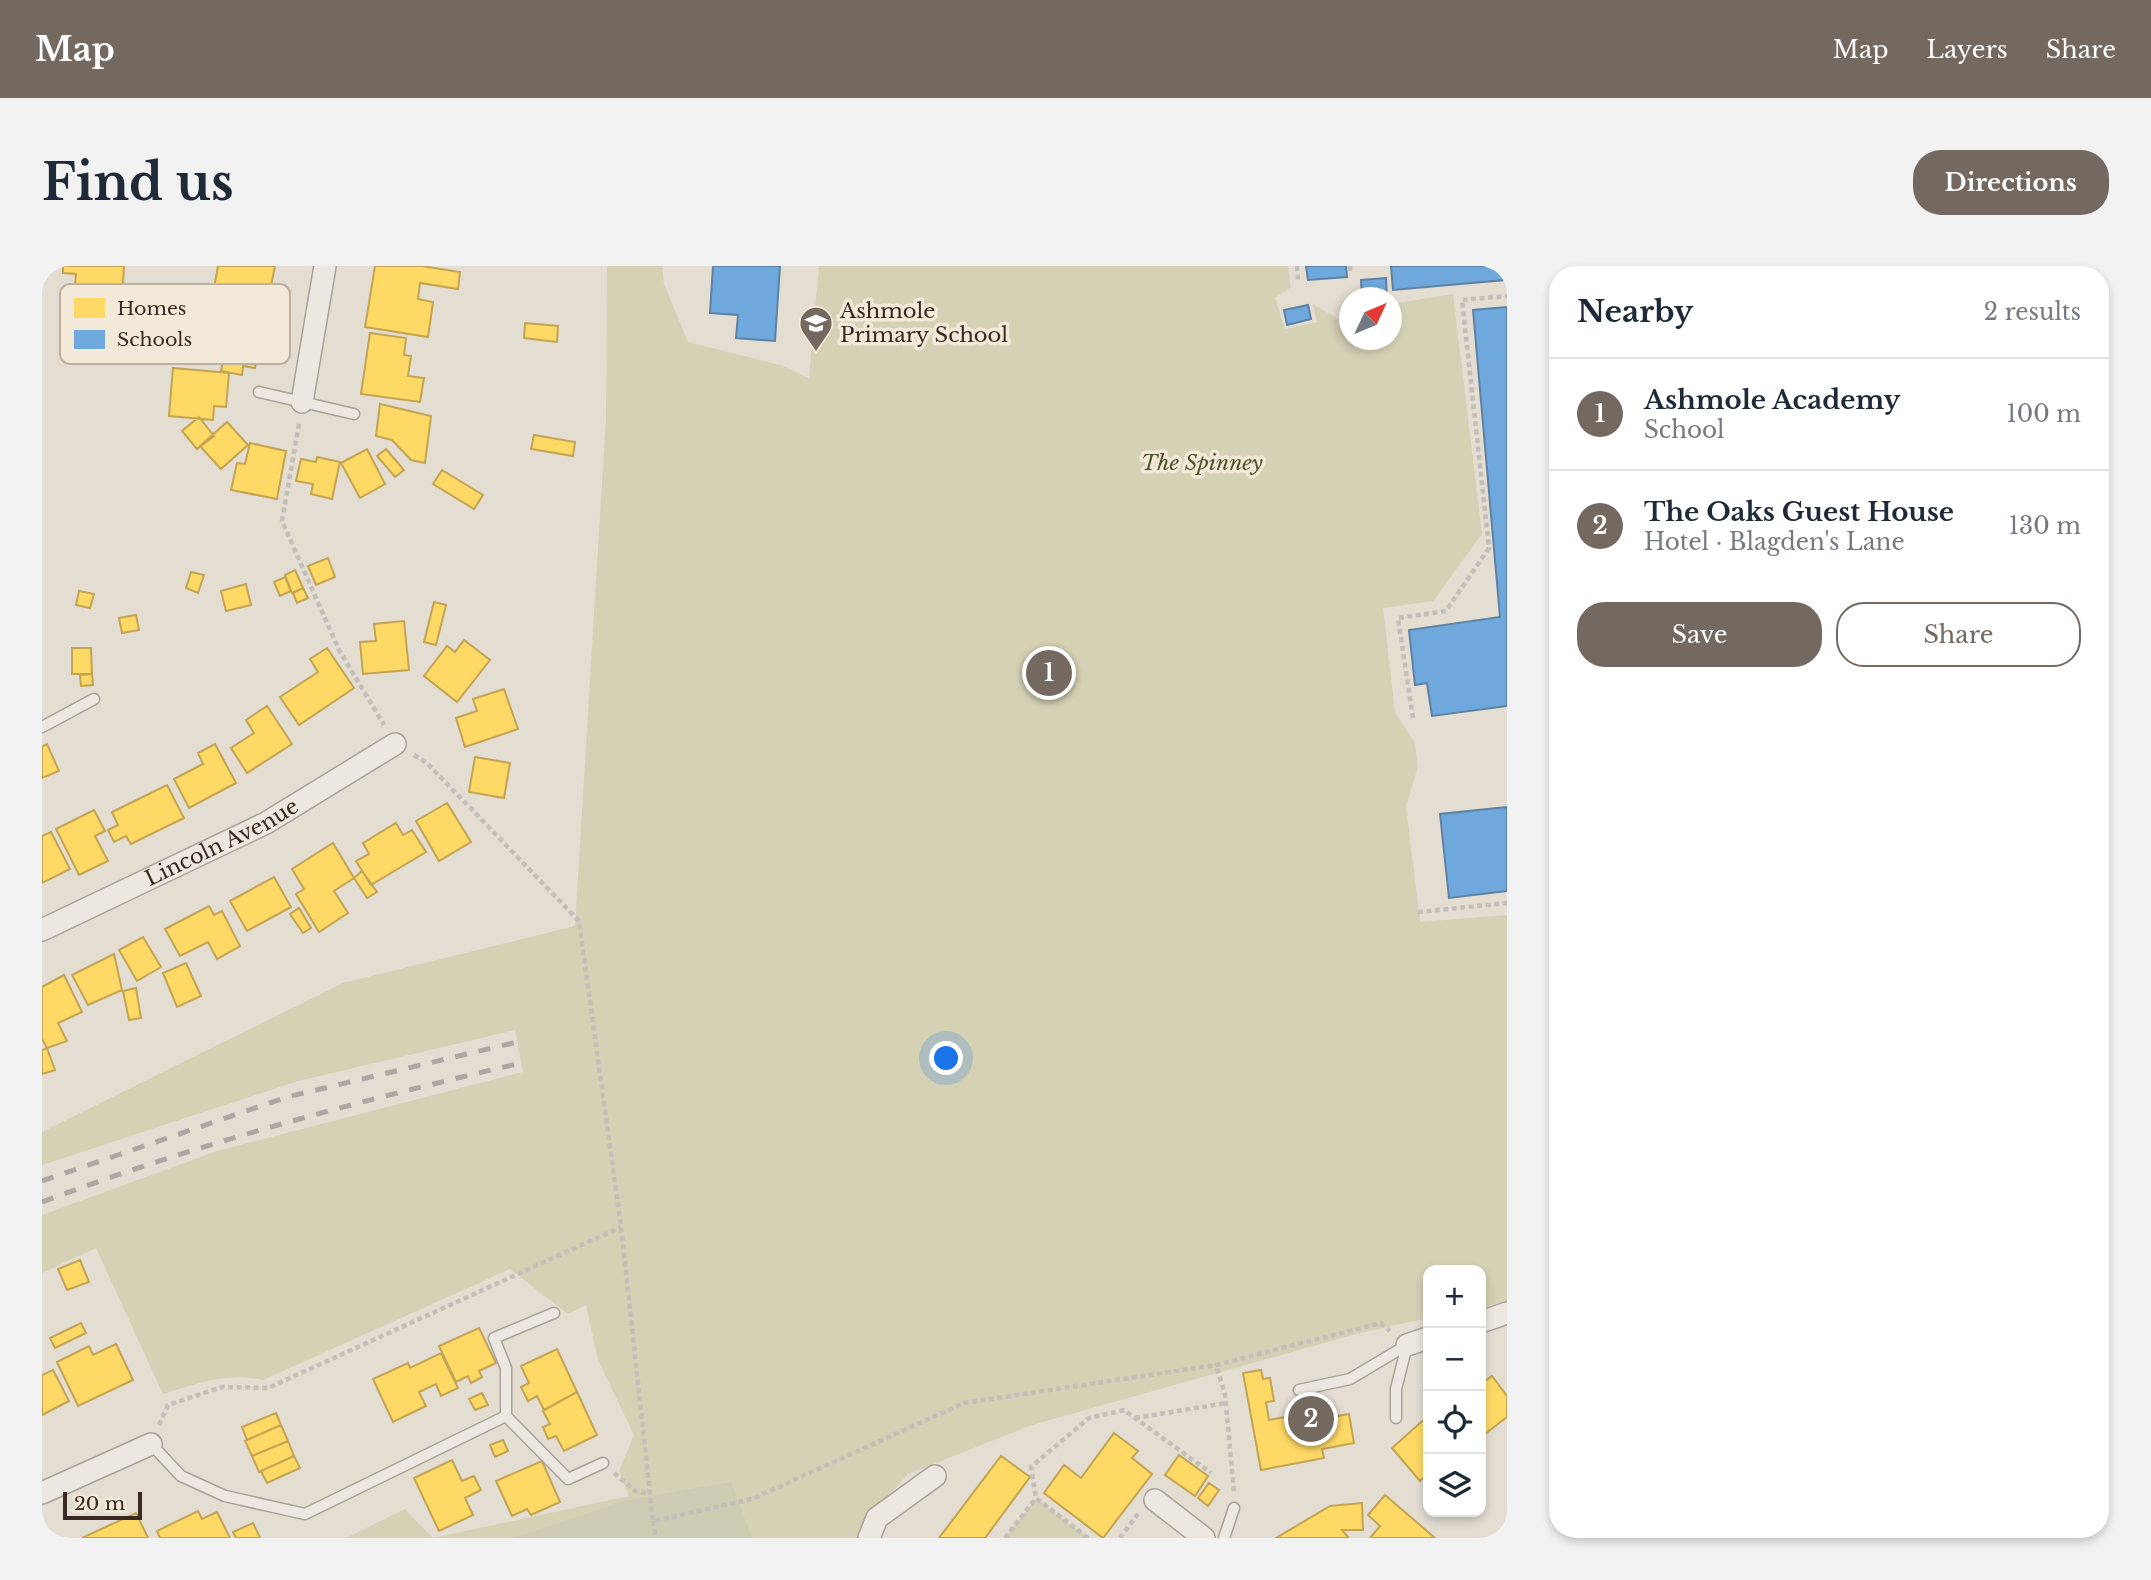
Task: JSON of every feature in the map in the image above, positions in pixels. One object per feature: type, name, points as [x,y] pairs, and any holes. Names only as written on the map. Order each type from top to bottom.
[{"type":"street","points":[[302,402],[326,266]]},
{"type":"street","name":"Lincoln Avenue","points":[[42,930],[266,823],[395,744]]},
{"type":"street","points":[[1486,1320],[1507,1313]]},
{"type":"street","points":[[1407,1345],[1423,1340]]},
{"type":"street","points":[[42,1493],[151,1444]]},
{"type":"street","points":[[869,1538],[877,1518],[935,1476]]},
{"type":"street","points":[[1150,1503],[1204,1538]]},
{"type":"lane","points":[[259,392],[354,414]]},
{"type":"lane","points":[[42,727],[94,699]]},
{"type":"lane","points":[[554,1313],[494,1338],[506,1368],[506,1416],[568,1479],[603,1464]]},
{"type":"lane","points":[[1299,1390],[1350,1379],[1407,1345]]},
{"type":"lane","points":[[1396,1418],[1396,1389],[1407,1345]]},
{"type":"lane","points":[[151,1444],[181,1476],[225,1496],[305,1514],[506,1416]]},
{"type":"lane","points":[[1224,1538],[1234,1507]]},
{"type":"path","points":[[1297,266],[1298,282]]},
{"type":"path","points":[[1350,266],[1350,273]]},
{"type":"path","points":[[1413,718],[1398,618],[1446,611],[1489,548],[1462,300],[1507,296]]},
{"type":"path","points":[[302,402],[282,521],[339,650],[395,744],[427,762],[579,921],[621,1227],[656,1538]]},
{"type":"path","points":[[1418,912],[1507,903]]},
{"type":"path","points":[[151,1444],[168,1405],[222,1387],[268,1388],[621,1227]]},
{"type":"path","points":[[653,1521],[752,1499],[964,1403],[1216,1365],[1381,1323],[1407,1345]]},
{"type":"path","points":[[1216,1365],[1226,1403],[1233,1463],[1234,1507]]},
{"type":"path","points":[[1135,1418],[1226,1403]]},
{"type":"path","points":[[1088,1538],[1036,1498],[1031,1467],[1089,1418],[1124,1410],[1211,1472]]},
{"type":"path","points":[[603,1464],[635,1491],[650,1494]]},
{"type":"path","points":[[1004,1538],[1036,1498]]},
{"type":"path","points":[[1119,1538],[1150,1503]]},
{"type":"green space","name":"The Spinney","points":[[607,266],[662,266],[664,284],[688,342],[780,365],[809,378],[819,266],[1288,266],[1291,287],[1275,298],[1285,329],[1317,322],[1313,304],[1339,320],[1339,350],[1402,350],[1402,302],[1453,294],[1482,534],[1433,601],[1383,608],[1395,712],[1415,744],[1418,767],[1406,806],[1420,922],[1507,915],[1507,1301],[1486,1306],[1486,1265],[1423,1265],[1423,1319],[1356,1334],[1032,1425],[908,1474],[868,1518],[862,1538],[433,1538],[629,1496],[619,1471],[634,1435],[598,1360],[586,1305],[568,1314],[510,1269],[263,1380],[225,1378],[163,1394],[96,1248],[42,1273],[42,1215],[217,1151],[523,1072],[515,1030],[298,1081],[42,1165],[42,1132],[343,983],[575,926],[606,418]]},
{"type":"green space","points":[[1036,1498],[1088,1538],[1005,1538]]},
{"type":"green space","points":[[405,1509],[433,1538],[346,1538]]},
{"type":"shaded area","points":[[731,1482],[752,1538],[513,1538],[627,1500]]},
{"type":"building: Homes","points":[[63,266],[124,266],[123,284],[75,284],[76,274],[63,273]]},
{"type":"building: Homes","points":[[218,266],[275,266],[271,284],[215,284]]},
{"type":"building: Homes","points":[[375,266],[422,266],[460,272],[458,289],[420,283],[418,299],[433,302],[428,337],[365,327]]},
{"type":"building: Homes","points":[[525,323],[558,326],[557,342],[524,338]]},
{"type":"building: Homes","points":[[370,333],[406,338],[404,355],[411,356],[408,376],[424,378],[420,402],[361,394]]},
{"type":"building: Homes","points":[[222,364],[256,364],[255,368],[243,366],[242,375],[221,371]]},
{"type":"building: Homes","points":[[173,368],[229,373],[226,407],[214,406],[213,420],[169,416]]},
{"type":"building: Homes","points":[[380,404],[431,416],[425,463],[411,460],[392,440],[376,436]]},
{"type":"building: Homes","points":[[199,417],[214,436],[197,449],[182,431]]},
{"type":"building: Homes","points":[[227,422],[248,445],[221,469],[200,446]]},
{"type":"building: Homes","points":[[534,435],[575,442],[573,456],[531,449]]},
{"type":"building: Homes","points":[[250,443],[286,451],[277,499],[231,490],[237,463],[245,464]]},
{"type":"building: Homes","points":[[367,449],[385,484],[360,498],[341,463]]},
{"type":"building: Homes","points":[[386,449],[404,470],[395,477],[377,456]]},
{"type":"building: Homes","points":[[317,457],[340,462],[332,499],[311,494],[313,484],[296,481],[301,459],[316,462]]},
{"type":"building: Homes","points":[[442,470],[483,495],[474,509],[433,484]]},
{"type":"building: Homes","points":[[328,558],[335,577],[316,585],[308,566]]},
{"type":"building: Homes","points":[[295,570],[303,588],[292,593],[285,575]]},
{"type":"building: Homes","points":[[191,572],[204,575],[198,593],[186,588]]},
{"type":"building: Homes","points":[[285,577],[291,591],[280,596],[274,582]]},
{"type":"building: Homes","points":[[246,584],[251,605],[226,611],[221,591]]},
{"type":"building: Homes","points":[[303,588],[308,598],[297,603],[293,593]]},
{"type":"building: Homes","points":[[79,591],[94,594],[90,608],[76,605]]},
{"type":"building: Homes","points":[[434,602],[446,605],[436,645],[424,642]]},
{"type":"building: Homes","points":[[136,615],[139,630],[122,633],[119,618]]},
{"type":"building: Homes","points":[[404,621],[409,670],[363,674],[360,642],[376,641],[374,624]]},
{"type":"building: Homes","points":[[464,640],[490,660],[457,702],[424,676],[447,646],[455,652]]},
{"type":"building: Homes","points":[[72,648],[91,648],[92,674],[72,674]]},
{"type":"building: Homes","points":[[327,648],[354,688],[299,725],[280,697],[318,672],[310,659]]},
{"type":"building: Homes","points":[[92,674],[93,685],[81,686],[80,675]]},
{"type":"building: Homes","points":[[504,689],[518,729],[465,747],[456,718],[477,711],[473,699]]},
{"type":"building: Homes","points":[[267,706],[292,744],[247,773],[231,748],[254,733],[246,720]]},
{"type":"building: Homes","points":[[47,744],[59,771],[42,778],[42,747]]},
{"type":"building: Homes","points":[[215,744],[236,783],[189,808],[174,779],[203,764],[198,753]]},
{"type":"building: Homes","points":[[475,757],[510,763],[504,798],[469,792]]},
{"type":"building: Homes","points":[[167,785],[184,818],[131,844],[126,836],[114,842],[108,830],[118,825],[112,812]]},
{"type":"building: Homes","points":[[447,803],[471,842],[439,861],[416,821]]},
{"type":"building: Homes","points":[[94,810],[105,831],[95,836],[108,861],[79,875],[56,829]]},
{"type":"building: Homes","points":[[396,823],[403,835],[412,830],[426,852],[371,885],[356,861],[369,854],[363,843]]},
{"type":"building: Homes","points":[[51,832],[70,869],[42,883],[42,836]]},
{"type":"building: Homes","points":[[333,843],[354,878],[334,891],[348,913],[319,932],[296,894],[304,889],[292,869]]},
{"type":"building: Homes","points":[[362,871],[377,892],[367,898],[354,878]]},
{"type":"building: Homes","points":[[274,877],[291,907],[247,931],[230,901]]},
{"type":"building: Homes","points":[[209,906],[214,915],[222,911],[240,946],[217,959],[208,942],[180,956],[165,929]]},
{"type":"building: Homes","points":[[299,908],[311,928],[303,933],[290,914]]},
{"type":"building: Homes","points":[[143,937],[161,967],[137,981],[119,950]]},
{"type":"building: Homes","points":[[114,954],[122,990],[88,1005],[72,975]]},
{"type":"building: Homes","points":[[186,963],[201,996],[177,1007],[163,973]]},
{"type":"building: Homes","points":[[64,975],[82,1012],[58,1023],[67,1041],[47,1048],[42,1039],[42,987]]},
{"type":"building: Homes","points":[[136,988],[141,1018],[129,1020],[123,991]]},
{"type":"building: Homes","points":[[47,1048],[55,1070],[42,1074],[42,1050]]},
{"type":"building: Homes","points":[[80,1260],[89,1282],[67,1290],[58,1269]]},
{"type":"building: Homes","points":[[81,1323],[86,1333],[55,1348],[50,1338]]},
{"type":"building: Homes","points":[[479,1328],[496,1363],[479,1371],[482,1377],[471,1383],[468,1376],[456,1382],[439,1346]]},
{"type":"building: Homes","points":[[116,1344],[133,1380],[78,1406],[57,1362],[89,1346],[93,1355]]},
{"type":"building: Homes","points":[[557,1349],[577,1392],[544,1410],[537,1396],[528,1401],[521,1387],[529,1383],[521,1366]]},
{"type":"building: Homes","points":[[441,1353],[458,1388],[441,1396],[436,1384],[419,1392],[426,1406],[393,1422],[373,1379],[408,1363],[410,1368]]},
{"type":"building: Homes","points":[[53,1370],[69,1401],[42,1415],[42,1375]]},
{"type":"building: Homes","points":[[1261,1370],[1263,1379],[1270,1378],[1274,1401],[1266,1402],[1269,1420],[1319,1411],[1321,1419],[1349,1414],[1354,1443],[1322,1449],[1324,1458],[1261,1470],[1243,1373]]},
{"type":"building: Homes","points":[[1492,1376],[1507,1396],[1507,1417],[1486,1433],[1486,1391],[1486,1380]]},
{"type":"building: Homes","points":[[577,1392],[597,1435],[564,1451],[556,1436],[548,1439],[543,1427],[550,1424],[543,1411]]},
{"type":"building: Homes","points":[[482,1393],[488,1405],[475,1410],[469,1399]]},
{"type":"building: Homes","points":[[276,1413],[281,1425],[247,1440],[242,1427]]},
{"type":"building: Homes","points":[[1423,1420],[1423,1478],[1420,1481],[1392,1448]]},
{"type":"building: Homes","points":[[281,1425],[288,1441],[252,1456],[245,1441]]},
{"type":"building: Homes","points":[[1114,1433],[1138,1451],[1132,1458],[1152,1474],[1103,1538],[1044,1493],[1064,1465],[1081,1478]]},
{"type":"building: Homes","points":[[503,1440],[508,1451],[495,1457],[490,1445]]},
{"type":"building: Homes","points":[[288,1441],[294,1456],[259,1472],[252,1456]]},
{"type":"building: Homes","points":[[1179,1455],[1208,1476],[1195,1496],[1165,1475]]},
{"type":"building: Homes","points":[[294,1456],[300,1468],[267,1483],[261,1471]]},
{"type":"building: Homes","points":[[1001,1456],[1030,1477],[985,1538],[939,1538]]},
{"type":"building: Homes","points":[[452,1460],[462,1481],[474,1476],[481,1490],[465,1498],[473,1515],[439,1531],[414,1478]]},
{"type":"building: Homes","points":[[542,1461],[560,1502],[531,1515],[527,1509],[512,1516],[496,1481]]},
{"type":"building: Homes","points":[[1209,1483],[1219,1490],[1208,1506],[1198,1498]]},
{"type":"building: Homes","points":[[1385,1495],[1435,1538],[1370,1538],[1380,1526],[1368,1515]]},
{"type":"building: Homes","points":[[1362,1503],[1363,1530],[1342,1530],[1348,1537],[1346,1538],[1276,1538],[1330,1506]]},
{"type":"building: Homes","points":[[198,1511],[202,1519],[217,1512],[230,1538],[160,1538],[157,1531]]},
{"type":"building: Homes","points":[[136,1513],[148,1538],[82,1538]]},
{"type":"building: Homes","points":[[253,1523],[260,1538],[236,1538],[233,1532]]},
{"type":"building: Schools","points":[[713,266],[780,266],[775,341],[736,338],[738,315],[710,313]]},
{"type":"building: Schools","points":[[1306,266],[1346,266],[1347,277],[1308,280]]},
{"type":"building: Schools","points":[[1391,266],[1504,266],[1505,280],[1402,289],[1402,287],[1393,287]]},
{"type":"building: Schools","points":[[1386,278],[1386,287],[1361,287],[1361,280]]},
{"type":"building: Schools","points":[[1308,305],[1311,319],[1287,325],[1284,310]]},
{"type":"building: Schools","points":[[1507,307],[1507,706],[1432,716],[1427,683],[1415,685],[1409,630],[1500,617],[1473,310]]},
{"type":"building: Schools","points":[[1507,807],[1507,891],[1449,898],[1440,814]]},
{"type":"railway","points":[[42,1181],[287,1097],[517,1042]]},
{"type":"railway","points":[[42,1202],[220,1142],[399,1092],[521,1063]]},
{"type":"place","name":"Ashmole Primary School","points":[[816,353]]},
{"type":"place","name":"Ashmole Academy","points":[[1049,673]]},
{"type":"place","name":"The Oaks Guest House","points":[[1311,1419]]}]
